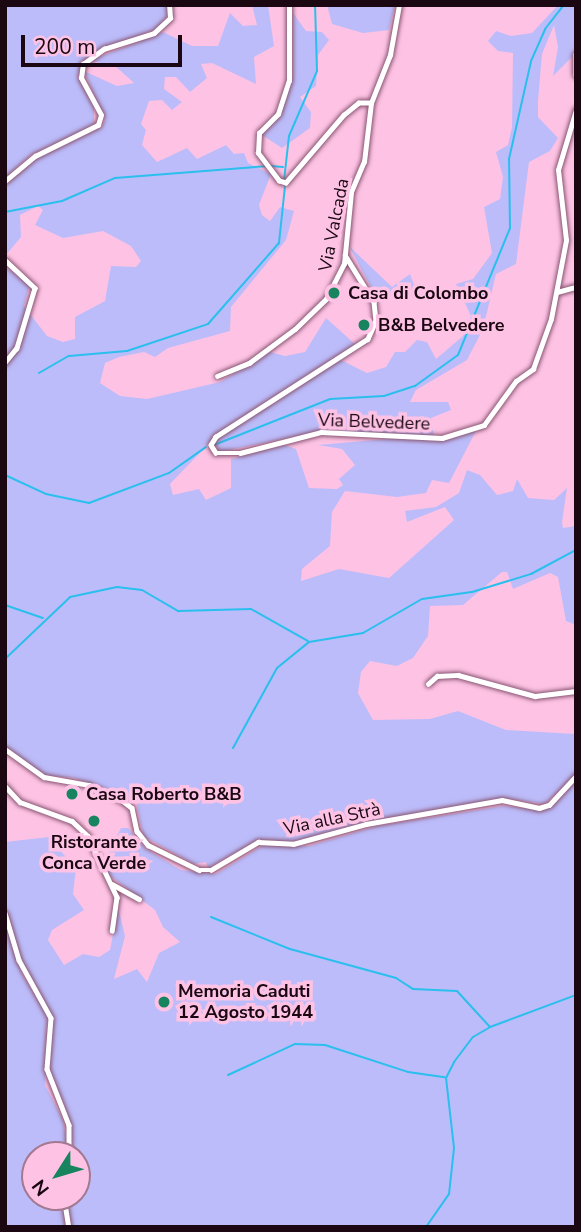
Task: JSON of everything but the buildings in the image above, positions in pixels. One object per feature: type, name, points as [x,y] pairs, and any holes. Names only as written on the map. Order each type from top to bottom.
[{"type":"street","points":[[5,181],[35,156],[98,125],[101,115],[81,78],[83,64],[104,49],[154,33],[170,18],[169,5]]},
{"type":"street","points":[[289,5],[289,81],[278,114],[257,142],[260,158],[279,181],[295,177],[317,142],[351,108],[371,103]]},
{"type":"street","name":"Via Valcada","points":[[217,376],[254,360],[308,318],[339,279],[371,103],[390,55],[399,5]]},
{"type":"street","points":[[576,54],[576,75]]},
{"type":"street","name":"Via Belvedere","points":[[345,254],[374,302],[376,321],[368,339],[216,437],[211,445],[216,453],[240,453],[328,431],[442,438],[484,425],[509,389],[535,366],[557,292],[567,226],[558,170],[576,110]]},
{"type":"street","points":[[5,260],[35,288],[17,348],[5,363]]},
{"type":"street","points":[[557,292],[576,287]]},
{"type":"street","points":[[428,684],[437,676],[458,675],[535,696],[576,691]]},
{"type":"street","name":"Via alla Strà","points":[[5,749],[44,777],[89,785],[123,800],[132,808],[138,831],[148,845],[200,870],[211,870],[258,842],[293,844],[366,824],[502,800],[538,808],[549,805],[576,776]]},
{"type":"street","points":[[5,786],[29,808],[80,828],[117,897],[112,931]]},
{"type":"street","points":[[108,882],[139,899]]},
{"type":"street","points":[[5,913],[19,960],[51,1018],[47,1069],[69,1125],[69,1141]]},
{"type":"shaded area","points":[[5,5],[168,5],[169,12],[158,28],[81,61],[78,77],[94,107],[94,125],[31,155],[5,178]]},
{"type":"shaded area","points":[[252,5],[268,5],[274,46],[254,57],[256,84],[212,63],[201,64],[207,78],[190,92],[176,77],[165,77],[164,89],[182,102],[172,110],[162,100],[149,101],[141,124],[146,130],[142,145],[157,162],[187,148],[197,159],[226,145],[234,154],[244,153],[248,163],[271,174],[259,205],[262,215],[270,221],[280,207],[294,211],[286,240],[231,307],[230,331],[168,348],[155,357],[144,352],[119,357],[105,363],[100,383],[120,396],[147,399],[220,382],[270,352],[285,356],[305,352],[326,318],[356,345],[221,431],[170,484],[173,495],[199,489],[206,500],[231,488],[231,459],[284,445],[296,449],[309,488],[337,489],[343,485],[339,479],[355,465],[342,449],[318,445],[409,437],[440,441],[478,427],[449,483],[432,480],[426,493],[397,497],[345,491],[332,512],[330,546],[302,569],[301,581],[339,569],[389,578],[454,520],[445,507],[407,522],[405,511],[436,507],[459,493],[467,470],[480,475],[497,495],[513,491],[517,479],[528,498],[554,500],[567,488],[562,522],[563,528],[576,526],[576,625],[566,621],[558,577],[550,573],[513,589],[507,572],[502,572],[463,605],[430,606],[428,636],[413,658],[397,666],[370,661],[361,672],[358,693],[373,720],[430,719],[458,711],[506,730],[575,734],[576,759],[573,779],[544,804],[502,798],[365,822],[293,842],[258,840],[208,868],[206,862],[194,864],[143,836],[136,800],[74,778],[43,775],[5,746],[5,267],[30,284],[24,306],[47,336],[63,342],[75,339],[75,317],[105,301],[111,266],[136,267],[141,261],[131,246],[103,231],[63,238],[35,225],[43,210],[38,206],[20,215],[21,237],[6,255],[5,186],[37,158],[102,127],[105,120],[84,71],[117,86],[134,83],[114,65],[89,61],[163,32],[192,46],[218,46],[230,13],[243,26],[257,25]]},
{"type":"shaded area","points":[[327,5],[395,5],[389,30],[363,33],[332,24]]},
{"type":"shaded area","points":[[558,5],[576,5],[576,53],[553,76],[558,47],[554,25],[542,54],[538,117],[558,138],[550,151],[529,162],[516,264],[496,274],[483,329],[467,360],[416,390],[410,402],[448,402],[451,410],[431,418],[434,436],[377,436],[331,429],[220,452],[214,442],[224,433],[339,359],[367,373],[386,367],[395,352],[405,352],[417,340],[427,342],[436,359],[463,336],[471,316],[456,284],[473,279],[492,253],[484,207],[500,199],[503,177],[496,152],[508,145],[512,127],[513,53],[498,51],[488,41],[496,31],[511,36],[532,33]]},
{"type":"shaded area","points":[[293,13],[306,31],[322,32],[329,40],[318,55],[316,86],[300,97],[311,112],[310,128],[282,148],[262,135],[279,117],[293,76]]},
{"type":"shaded area","points":[[349,246],[392,287],[410,274],[418,296],[376,297]]},
{"type":"shaded area","points":[[576,782],[576,1227],[5,1227],[5,919],[23,976],[47,1014],[45,1085],[63,1120],[66,1140],[21,1141],[21,1211],[91,1211],[91,1141],[72,1141],[71,1124],[48,1069],[53,1018],[20,960],[5,909],[5,842],[49,837],[76,869],[73,894],[84,910],[52,930],[48,940],[64,965],[83,954],[99,957],[110,950],[118,907],[125,936],[114,979],[137,969],[147,982],[159,953],[180,942],[163,927],[155,910],[104,871],[103,863],[121,828],[128,828],[146,849],[181,870],[216,874],[262,846],[309,846],[377,826],[503,806],[544,810]]},
{"type":"waterway","points":[[284,181],[289,136],[317,71],[315,5]]},
{"type":"waterway","points":[[214,445],[330,399],[384,396],[415,386],[458,355],[510,228],[509,159],[531,61],[545,29],[564,5]]},
{"type":"waterway","points":[[5,212],[62,201],[115,178],[266,166]]},
{"type":"waterway","points":[[271,166],[283,167]]},
{"type":"waterway","points":[[39,373],[69,356],[127,351],[208,324],[279,243],[285,186]]},
{"type":"waterway","points":[[5,475],[46,494],[89,503],[169,473],[206,447]]},
{"type":"waterway","points":[[233,748],[277,668],[309,642],[363,633],[422,599],[472,592],[531,574],[576,550]]},
{"type":"waterway","points":[[5,659],[70,597],[117,587],[142,590],[178,611],[251,609],[308,641]]},
{"type":"waterway","points":[[5,605],[43,618]]},
{"type":"waterway","points":[[211,917],[290,949],[396,978],[413,989],[457,991],[490,1027]]},
{"type":"waterway","points":[[426,1227],[449,1194],[454,1148],[446,1078],[454,1062],[473,1037],[490,1027],[576,995]]},
{"type":"waterway","points":[[228,1075],[295,1044],[325,1045],[408,1072],[445,1077]]},
{"type":"place","name":"Casa di Colombo","points":[[334,293]]},
{"type":"place","name":"B&B Belvedere","points":[[364,325]]},
{"type":"place","name":"Casa Roberto B&B","points":[[72,794]]},
{"type":"place","name":"Ristorante Conca Verde","points":[[94,821]]},
{"type":"place","name":"Memoria Caduti 12 Agosto 1944","points":[[164,1002]]}]
